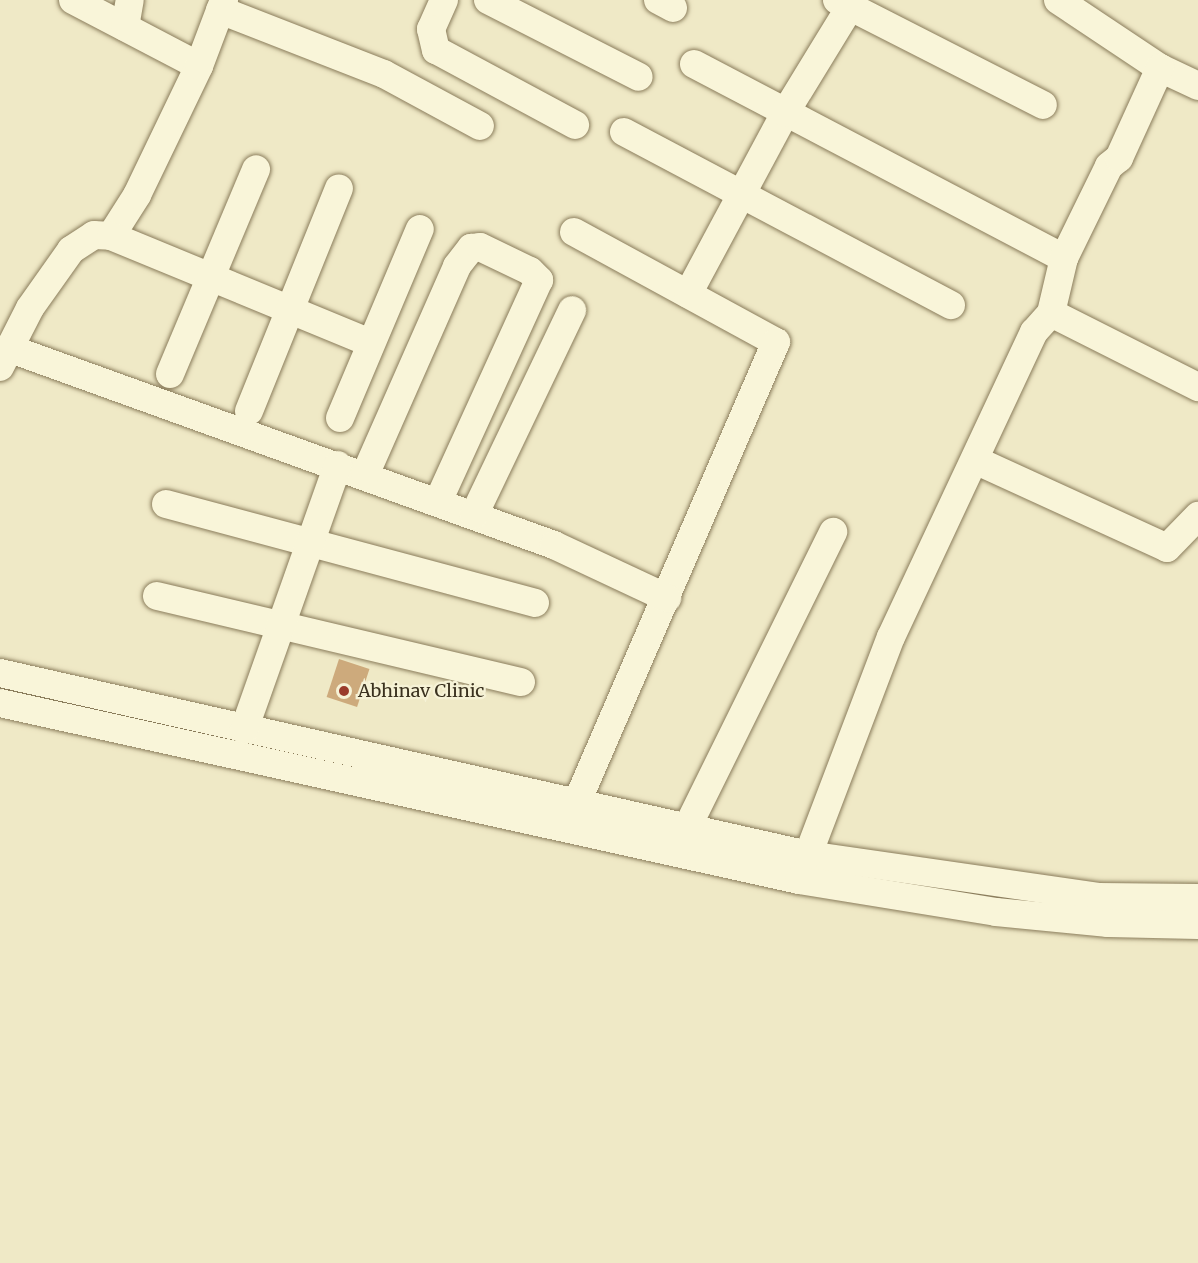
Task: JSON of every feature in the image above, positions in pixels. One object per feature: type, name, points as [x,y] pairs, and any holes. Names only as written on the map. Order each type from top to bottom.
[{"type":"street","points":[[73,0],[199,66]]},
{"type":"street","points":[[125,27],[130,0]]},
{"type":"street","points":[[444,0],[431,29],[436,50],[575,125]]},
{"type":"street","points":[[488,0],[639,78]]},
{"type":"street","points":[[1058,0],[1160,68],[1198,86]]},
{"type":"street","points":[[688,294],[844,3],[1043,105]]},
{"type":"street","points":[[111,236],[137,195],[199,66],[222,5],[384,74],[480,126]]},
{"type":"street","points":[[694,64],[1064,258]]},
{"type":"street","points":[[808,855],[891,637],[1034,332],[1051,313],[1064,258],[1109,166],[1119,158],[1160,68]]},
{"type":"street","points":[[624,132],[951,305]]},
{"type":"street","points":[[170,374],[256,169]]},
{"type":"street","points":[[249,411],[339,188]]},
{"type":"street","points":[[340,418],[420,229]]},
{"type":"street","points":[[574,232],[776,342],[577,802]]},
{"type":"street","points":[[371,343],[111,236],[94,235],[71,250],[4,358],[365,474],[554,545],[667,598]]},
{"type":"street","points":[[365,474],[457,266],[471,248],[480,247],[530,271],[539,280],[438,502]]},
{"type":"street","points":[[474,515],[572,310]]},
{"type":"street","points":[[1051,313],[1198,387]]},
{"type":"street","points":[[975,460],[1167,548],[1198,516]]},
{"type":"street","points":[[244,730],[338,465]]},
{"type":"street","points":[[166,504],[535,603]]},
{"type":"street","points":[[675,852],[833,532]]},
{"type":"street","points":[[156,596],[521,682]]},
{"type":"street","points":[[0,673],[244,730],[688,825],[808,855],[1098,897],[1198,898]]},
{"type":"street","points":[[0,703],[799,880],[996,912],[1108,923],[1198,925]]},
{"type":"building","points":[[339,659],[369,669],[357,707],[327,697]]},
{"type":"place","name":"Abhinav Clinic","points":[[344,691]]}]
